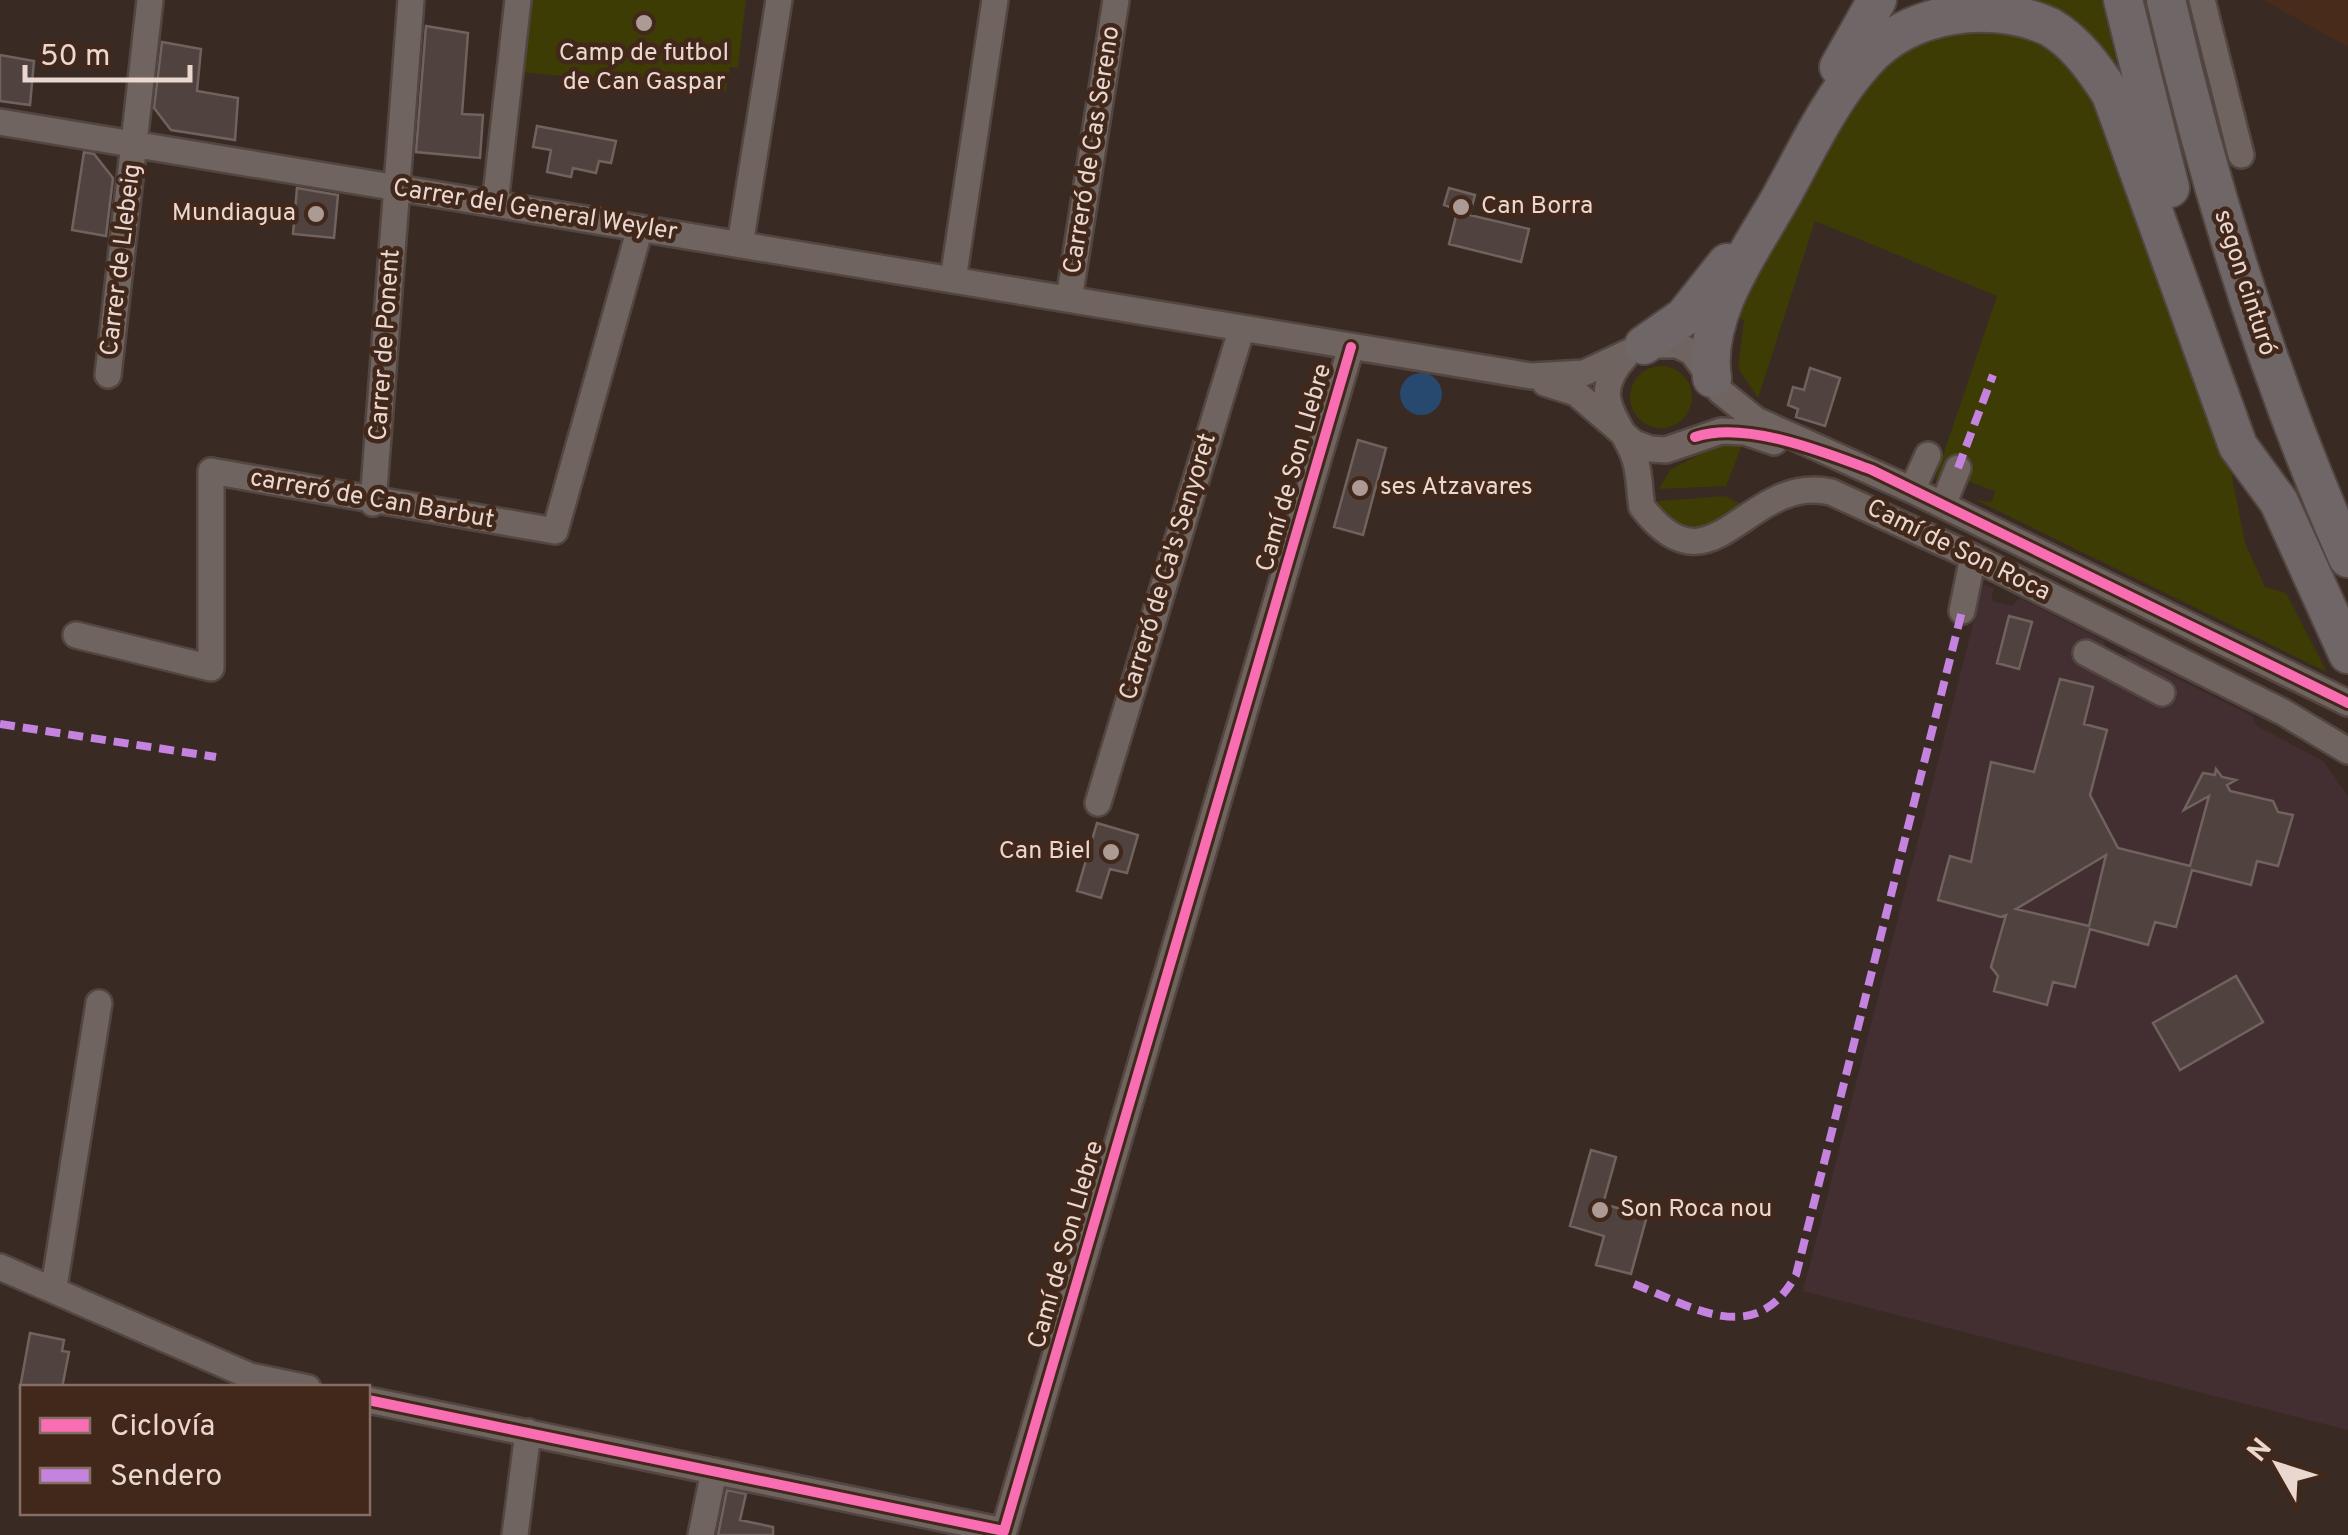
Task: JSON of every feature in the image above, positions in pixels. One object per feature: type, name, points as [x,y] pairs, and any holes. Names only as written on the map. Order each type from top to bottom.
[{"type":"highway","points":[[1636,349],[1684,317],[1717,278],[1877,0]]},
{"type":"highway","name":"segon cinturó","points":[[2123,0],[2194,268],[2279,502]]},
{"type":"highway","name":"segon cinturó","points":[[2166,0],[2210,172],[2270,366],[2348,558]]},
{"type":"highway","points":[[1712,378],[1714,336],[1736,276],[1833,106],[1864,60],[1901,30],[1936,16],[1958,10],[2014,13],[2066,39],[2111,94],[2238,446],[2279,502],[2348,654]]},
{"type":"street","name":"Carrer de Llebeig","points":[[108,375],[137,145],[150,0]]},
{"type":"street","name":"Carrer de Ponent","points":[[373,502],[411,0]]},
{"type":"street","points":[[495,204],[518,0]]},
{"type":"street","points":[[740,244],[779,0]]},
{"type":"street","points":[[953,280],[996,0]]},
{"type":"street","name":"Carreró de Cas Sereno","points":[[1070,299],[1116,0]]},
{"type":"street","points":[[2202,0],[2242,155]]},
{"type":"street","name":"Carrer del General Weyler","points":[[0,122],[1070,299],[1242,331],[1532,376]]},
{"type":"street","name":"carreró de Can Barbut","points":[[76,634],[211,668],[211,471],[555,531],[640,228]]},
{"type":"street","name":"Carreró de Ca's Senyoret","points":[[1098,803],[1242,331]]},
{"type":"street","points":[[1532,376],[1584,373],[1661,342],[1692,352],[1749,416],[1801,444],[1944,505],[2348,704]]},
{"type":"street","name":"Camí de Son Llebre","points":[[370,1400],[1004,1531],[1351,347]]},
{"type":"street","points":[[1636,349],[1609,382],[1607,400],[1636,462],[1642,508],[1654,520]]},
{"type":"street","points":[[1532,376],[1576,394],[1620,432],[1650,449],[1731,431],[1801,444]]},
{"type":"street","points":[[1654,520],[1652,478],[1713,411],[1712,378]]},
{"type":"street","points":[[1912,490],[1928,455]]},
{"type":"street","points":[[1944,505],[1958,468]]},
{"type":"street","name":"Camí de Son Roca","points":[[1654,520],[1677,539],[1701,542],[1723,534],[1778,494],[1815,489],[1855,500],[2305,724],[2348,751]]},
{"type":"street","points":[[1962,611],[1973,557]]},
{"type":"street","points":[[2004,602],[2010,576]]},
{"type":"street","points":[[2112,667],[2119,630]]},
{"type":"street","points":[[2086,653],[2162,693]]},
{"type":"street","points":[[54,1287],[100,1003]]},
{"type":"street","points":[[0,1267],[54,1287],[250,1376],[294,1385]]},
{"type":"street","points":[[515,1535],[528,1432]]},
{"type":"street","points":[[701,1535],[714,1471]]},
{"type":"shaded area","name":"Camp de futbol de Can Gaspar","points":[[530,0],[746,0],[738,68],[730,67],[726,92],[521,72]]},
{"type":"shaded area","points":[[2016,0],[2102,0],[2124,94]]},
{"type":"shaded area","points":[[2263,0],[2348,0],[2348,47]]},
{"type":"shaded area","points":[[1988,27],[2045,41],[2094,88],[2230,466],[2245,543],[2265,587],[2286,593],[2327,672],[1976,500],[1992,502],[1995,491],[1945,473],[1935,479],[1997,296],[1815,221],[1758,398],[1738,368],[1744,320],[1734,315],[1865,87],[1893,60],[1920,44]]},
{"type":"shaded area","points":[[1661,366],[1683,375],[1692,397],[1683,419],[1661,428],[1639,419],[1630,397],[1639,375]]},
{"type":"shaded area","points":[[1721,443],[1742,445],[1726,486],[1659,489],[1670,470]]},
{"type":"shaded area","points":[[1725,496],[1741,504],[1723,522],[1684,531],[1658,509],[1658,501]]},
{"type":"shaded area","points":[[1983,585],[1994,588],[1991,601],[2012,606],[2020,598],[2104,641],[2106,648],[2124,657],[2129,654],[2252,716],[2257,726],[2323,761],[2348,796],[2348,1430],[1803,1291]]},
{"type":"water","points":[[1421,373],[1436,379],[1442,394],[1436,409],[1421,415],[1406,409],[1400,394],[1406,379]]},
{"type":"building","points":[[426,26],[468,33],[462,114],[483,115],[480,158],[416,152]]},
{"type":"building","points":[[162,42],[201,49],[197,91],[238,98],[235,140],[171,130],[154,108]]},
{"type":"building","points":[[0,55],[34,61],[30,105],[0,101]]},
{"type":"building","points":[[537,126],[616,141],[611,163],[599,161],[596,173],[573,168],[571,177],[547,172],[551,150],[533,147]]},
{"type":"building","points":[[84,152],[94,154],[113,178],[106,236],[72,230]]},
{"type":"building","name":"Mundiagua","points":[[297,188],[338,195],[334,238],[293,234]]},
{"type":"building","points":[[1449,188],[1475,195],[1470,214],[1444,205]]},
{"type":"building","name":"Can Borra","points":[[1457,212],[1529,229],[1521,262],[1449,244]]},
{"type":"building","points":[[1810,368],[1840,378],[1825,426],[1796,417],[1798,409],[1788,405],[1793,387],[1804,390]]},
{"type":"building","name":"ses Atzavares","points":[[1358,440],[1386,448],[1363,535],[1334,527]]},
{"type":"building","points":[[2009,616],[2032,622],[2019,669],[1997,663]]},
{"type":"building","points":[[2060,679],[2093,687],[2084,724],[2107,730],[2090,795],[2118,848],[2190,866],[2209,796],[2184,810],[2203,773],[2215,775],[2216,769],[2222,777],[2236,780],[2227,785],[2230,791],[2273,801],[2278,812],[2293,815],[2278,866],[2257,861],[2251,885],[2192,870],[2176,927],[2155,922],[2148,945],[2090,929],[2075,987],[2053,982],[2047,1005],[1994,991],[1998,976],[1991,967],[2006,915],[2001,917],[1938,900],[1950,856],[1971,862],[1991,762],[2034,772]],"holes":[[[2106,855],[2089,926],[2016,909]]]},
{"type":"building","name":"Can Biel","points":[[1097,823],[1138,835],[1127,873],[1110,869],[1101,898],[1077,891]]},
{"type":"building","points":[[2236,976],[2263,1022],[2180,1070],[2153,1023]]},
{"type":"building","name":"Son Roca nou","points":[[1591,1150],[1616,1157],[1603,1204],[1647,1216],[1631,1274],[1596,1265],[1604,1236],[1570,1226]]},
{"type":"building","points":[[30,1333],[64,1340],[62,1351],[69,1352],[63,1385],[21,1385]]},
{"type":"building","points":[[727,1490],[746,1494],[740,1520],[773,1527],[773,1535],[718,1535]]},
{"type":"marked path","points":[[1958,468],[1993,375]]},
{"type":"marked path","points":[[1634,1284],[1701,1311],[1743,1316],[1762,1311],[1780,1298],[1796,1275],[1962,611]]},
{"type":"marked path","points":[[0,724],[216,757]]},
{"type":"cycle path","points":[[370,1400],[1004,1531],[1351,347]]},
{"type":"cycle path","points":[[1695,437],[1737,432],[1760,435],[1872,470],[2348,703]]},
{"type":"place","name":"Camp de futbol de Can Gaspar","points":[[644,23]]},
{"type":"place","name":"Can Borra","points":[[1461,207]]},
{"type":"place","name":"Mundiagua","points":[[316,214]]},
{"type":"place","name":"ses Atzavares","points":[[1360,488]]},
{"type":"place","name":"Can Biel","points":[[1111,852]]},
{"type":"place","name":"Son Roca nou","points":[[1600,1210]]}]
